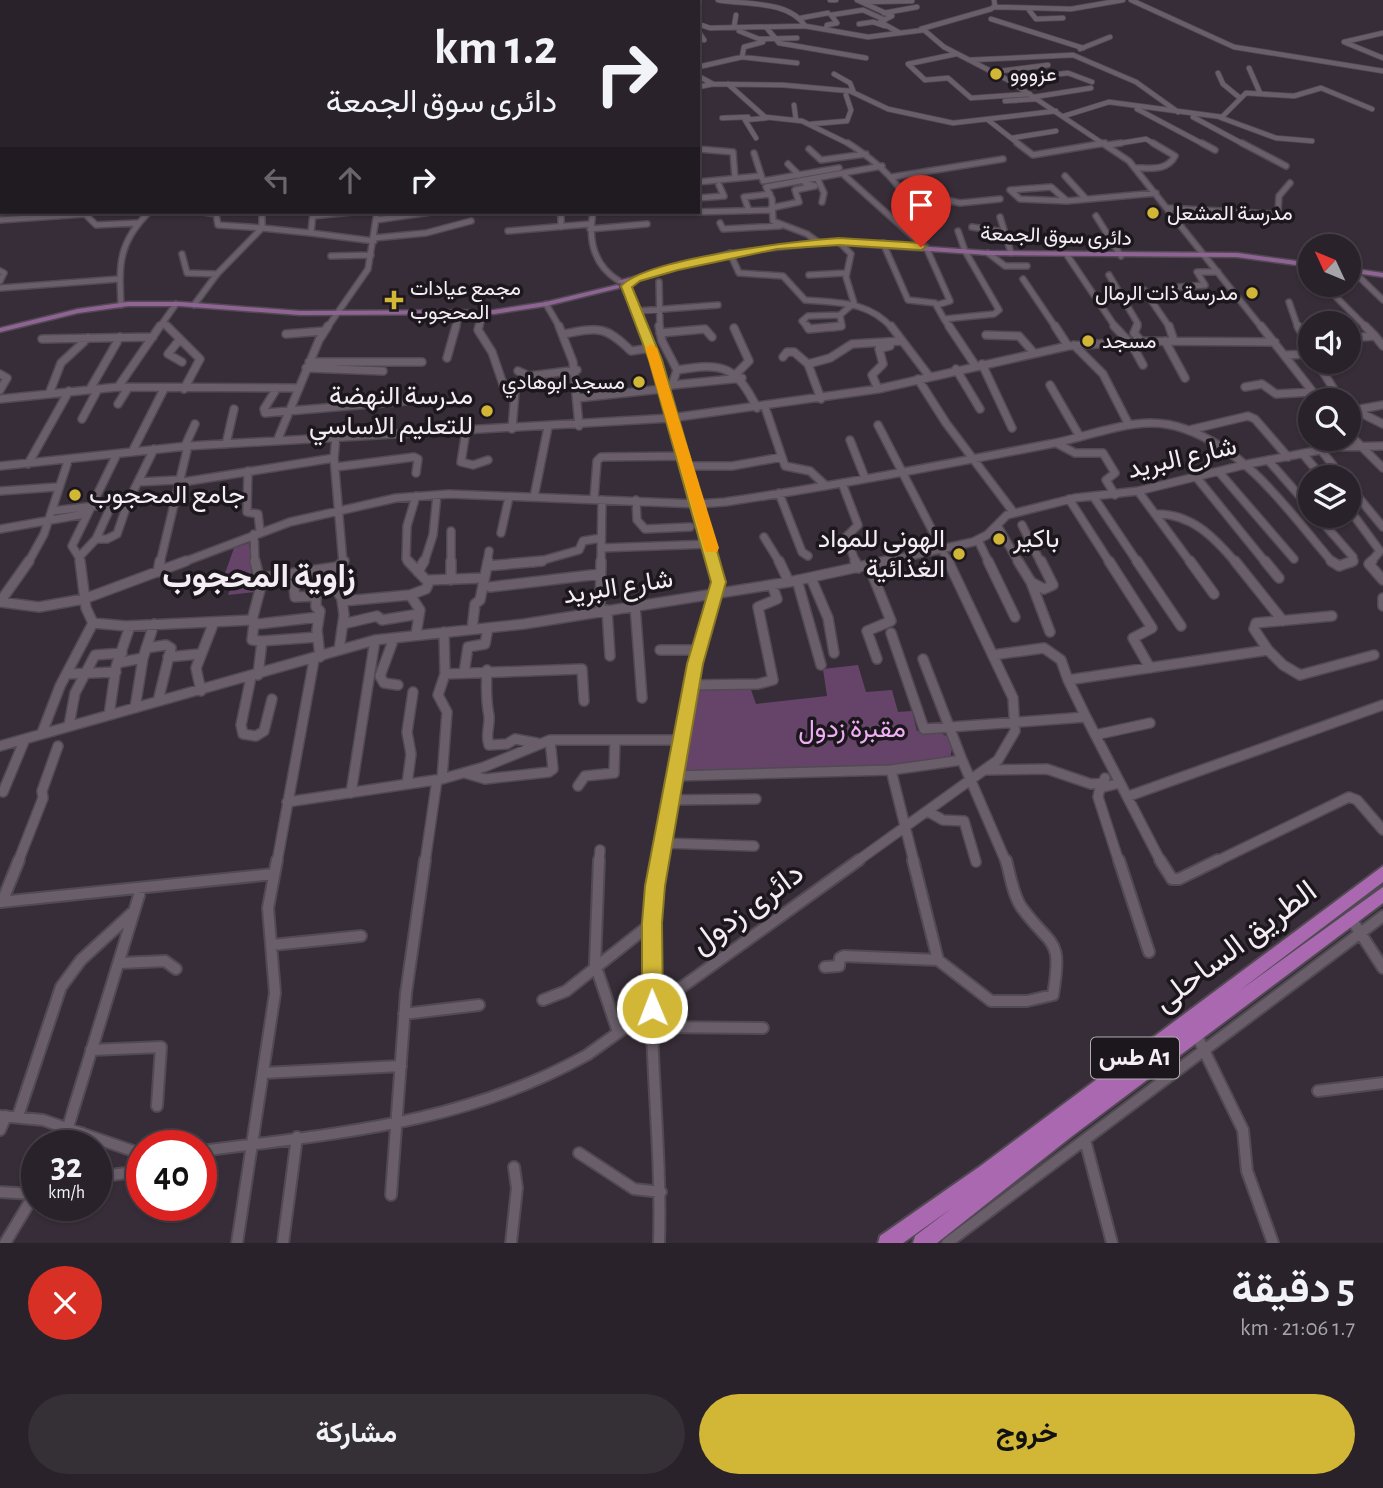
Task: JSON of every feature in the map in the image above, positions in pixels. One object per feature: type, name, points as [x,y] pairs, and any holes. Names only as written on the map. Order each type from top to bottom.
[{"type":"highway","name":"الطريق الساحلى","points":[[887,1243],[1383,873]]},
{"type":"highway","name":"الطريق الساحلى","points":[[921,1243],[1201,1041],[1355,924],[1383,894]]},
{"type":"main road","name":"دائرى سوق الجمعة","points":[[546,304],[730,253],[818,242],[883,243],[988,253],[1121,256],[1205,254],[1247,256],[1298,263]]},
{"type":"main road","points":[[1362,272],[1383,275]]},
{"type":"main road","points":[[0,330],[78,310],[121,305],[176,304],[336,313],[484,313],[546,304]]},
{"type":"street","points":[[718,0],[781,8],[801,18],[807,28]]},
{"type":"street","points":[[727,2],[746,0]]},
{"type":"street","points":[[830,1],[836,0]]},
{"type":"street","points":[[994,0],[994,7]]},
{"type":"street","points":[[700,27],[826,29],[863,37],[921,30],[994,7],[1056,9],[1123,0]]},
{"type":"street","points":[[1131,0],[1234,47],[1383,71]]},
{"type":"street","points":[[858,1],[912,1],[917,7],[884,13]]},
{"type":"street","points":[[858,1],[892,16],[883,20],[860,22],[888,26],[900,33]]},
{"type":"street","points":[[870,7],[893,6],[900,10]]},
{"type":"street","points":[[1029,10],[1036,19],[1063,18],[1056,9]]},
{"type":"street","points":[[826,29],[827,25],[837,23],[831,15],[862,10],[883,20],[888,26]]},
{"type":"street","points":[[801,18],[828,13]]},
{"type":"street","points":[[736,15],[737,29],[749,38],[777,41],[803,50],[866,58]]},
{"type":"street","points":[[991,19],[1083,48]]},
{"type":"street","points":[[766,27],[777,41],[776,49]]},
{"type":"street","points":[[700,30],[704,40]]},
{"type":"street","points":[[921,30],[956,54],[1034,96],[1106,144],[1136,168],[1310,388]]},
{"type":"street","points":[[1383,33],[1344,42],[1383,58]]},
{"type":"street","points":[[969,60],[1060,54],[1110,37]]},
{"type":"street","points":[[741,56],[746,46],[797,38]]},
{"type":"street","points":[[956,54],[908,64],[925,80],[948,78],[971,98],[1034,96]]},
{"type":"street","points":[[1060,54],[1088,60],[1136,82],[1179,113]]},
{"type":"street","points":[[700,67],[741,56],[797,63]]},
{"type":"street","points":[[993,72],[1048,65]]},
{"type":"street","points":[[1038,66],[1047,75]]},
{"type":"street","points":[[1249,68],[1260,93]]},
{"type":"street","points":[[1000,97],[1008,101],[1092,85],[1071,73],[1008,80]]},
{"type":"street","points":[[1218,73],[1223,83],[1240,98]]},
{"type":"street","points":[[834,74],[850,83],[854,93]]},
{"type":"street","points":[[700,77],[713,84]]},
{"type":"street","points":[[700,87],[713,84],[771,85],[854,93],[888,109],[958,123],[1056,111]]},
{"type":"street","points":[[728,84],[766,118]]},
{"type":"street","points":[[771,85],[779,94]]},
{"type":"street","points":[[1064,116],[1100,103],[1129,104],[1219,117],[1226,116],[1246,93],[1294,96],[1321,88],[1372,108]]},
{"type":"street","points":[[808,124],[847,121],[851,110],[846,95]]},
{"type":"street","points":[[1129,104],[1215,150]]},
{"type":"street","points":[[794,105],[796,120]]},
{"type":"street","points":[[1187,114],[1286,166]]},
{"type":"street","points":[[722,118],[747,117],[751,120]]},
{"type":"street","points":[[1219,117],[1260,135],[1293,142],[1312,141]]},
{"type":"street","points":[[756,138],[745,120],[796,120],[866,154],[882,166],[908,199],[920,224],[923,246],[950,301],[937,305]]},
{"type":"street","points":[[988,120],[1035,155],[1146,139],[1175,156],[1173,162],[1165,167],[1136,168]]},
{"type":"street","points":[[1013,138],[1056,131]]},
{"type":"street","points":[[700,149],[733,152],[735,178]]},
{"type":"street","points":[[808,149],[821,160],[866,154]]},
{"type":"street","points":[[754,153],[770,194],[773,221],[780,226]]},
{"type":"street","points":[[892,177],[1003,159]]},
{"type":"street","points":[[788,164],[799,175]]},
{"type":"street","points":[[766,187],[818,180],[882,166]]},
{"type":"street","points":[[700,182],[799,175],[839,168]]},
{"type":"street","points":[[844,175],[923,246]]},
{"type":"street","points":[[1065,176],[1086,200]]},
{"type":"street","points":[[818,180],[824,193],[822,202]]},
{"type":"street","points":[[700,212],[750,211],[798,203],[795,190],[815,186],[801,183]]},
{"type":"street","points":[[1168,208],[1273,214],[1279,211],[1279,196],[1290,183]]},
{"type":"street","points":[[700,198],[724,196],[719,185]]},
{"type":"street","points":[[1067,201],[1051,187],[1010,189],[1020,199],[1067,201],[1156,193]]},
{"type":"street","points":[[750,211],[744,197],[770,194]]},
{"type":"street","points":[[908,199],[938,198],[960,203],[1000,199]]},
{"type":"street","points":[[0,220],[85,214],[95,225],[137,223]]},
{"type":"street","points":[[121,305],[121,248],[137,223],[147,214]]},
{"type":"street","points":[[216,214],[218,225],[374,239],[426,233],[471,221]]},
{"type":"street","points":[[194,305],[217,274],[262,228],[262,214]]},
{"type":"street","points":[[311,233],[313,214]]},
{"type":"street","points":[[277,441],[324,331],[365,274],[374,239],[377,214]]},
{"type":"street","points":[[376,220],[417,214]]},
{"type":"street","points":[[561,214],[561,227]]},
{"type":"street","points":[[593,214],[590,227],[597,260],[622,283],[637,311],[667,387],[671,418],[718,576],[680,740],[662,843],[652,923],[652,1008],[661,1192],[659,1243]]},
{"type":"street","points":[[1096,216],[1121,256]]},
{"type":"street","points":[[1000,217],[1011,253]]},
{"type":"street","points":[[720,223],[723,229],[780,226],[808,232],[818,242]]},
{"type":"street","points":[[508,231],[647,224]]},
{"type":"street","points":[[972,227],[984,232],[1004,232]]},
{"type":"street","points":[[944,318],[990,314],[999,310],[965,251],[958,231]]},
{"type":"street","points":[[839,242],[851,254],[845,273],[854,303]]},
{"type":"street","points":[[883,243],[907,299],[931,301],[937,305],[978,364],[1012,428]]},
{"type":"street","points":[[730,253],[739,273],[787,277],[795,281],[808,301],[854,303],[885,318],[929,376]]},
{"type":"street","points":[[988,253],[993,260],[1007,266],[1027,266]]},
{"type":"street","points":[[182,254],[186,272],[217,274]]},
{"type":"street","points":[[331,256],[371,254]]},
{"type":"street","points":[[1067,255],[1107,319],[1129,342],[1143,365]]},
{"type":"street","points":[[0,271],[4,273],[0,281]]},
{"type":"street","points":[[1179,287],[1203,286],[1197,272],[1219,272]]},
{"type":"street","points":[[809,275],[845,273]]},
{"type":"street","points":[[1109,275],[1138,324],[1134,332],[1140,341]]},
{"type":"street","points":[[0,288],[119,279]]},
{"type":"street","points":[[1023,279],[1071,346],[1103,374],[1129,425]]},
{"type":"street","points":[[1362,280],[1383,300]]},
{"type":"street","points":[[659,282],[660,333],[664,349],[677,370]]},
{"type":"street","points":[[1144,290],[1168,323],[1174,341]]},
{"type":"street","points":[[1337,298],[1383,346]]},
{"type":"street","points":[[1289,302],[1298,321]]},
{"type":"street","points":[[840,316],[842,326],[839,328],[809,329],[802,321],[808,316],[840,316],[854,303]]},
{"type":"street","points":[[118,387],[176,304]]},
{"type":"street","points":[[546,304],[565,334],[577,370],[579,426]]},
{"type":"street","points":[[637,311],[658,307],[718,305]]},
{"type":"street","points":[[447,358],[460,313]]},
{"type":"street","points":[[484,313],[478,330],[492,352],[504,387],[515,393],[512,429]]},
{"type":"street","points":[[163,323],[200,359],[184,389]]},
{"type":"street","points":[[734,328],[749,358],[740,376]]},
{"type":"street","points":[[565,334],[603,329],[618,335],[631,351],[651,348]]},
{"type":"street","points":[[660,333],[705,330],[712,337]]},
{"type":"street","points":[[286,334],[324,331]]},
{"type":"street","points":[[986,335],[1019,336],[1034,353]]},
{"type":"street","points":[[1361,337],[1375,336]]},
{"type":"street","points":[[82,419],[120,337]]},
{"type":"street","points":[[42,339],[153,337]]},
{"type":"street","points":[[48,394],[61,363],[88,338]]},
{"type":"street","points":[[180,339],[168,354],[183,362]]},
{"type":"street","points":[[0,466],[68,461],[187,446],[579,426],[671,418],[761,408],[878,389],[978,364],[1071,346],[1140,341],[1275,342]]},
{"type":"street","points":[[1165,341],[1175,355],[1185,378]]},
{"type":"street","points":[[807,364],[830,358],[852,344],[902,343]]},
{"type":"street","points":[[878,389],[872,375],[883,364],[879,349],[902,343]]},
{"type":"street","points":[[783,356],[787,352],[794,352],[807,364],[821,399]]},
{"type":"street","points":[[1286,355],[1298,354]]},
{"type":"street","points":[[308,365],[422,362]]},
{"type":"street","points":[[308,365],[383,371]]},
{"type":"street","points":[[677,370],[716,365],[740,376],[761,408],[785,466],[810,471],[825,485]]},
{"type":"street","points":[[956,369],[980,409]]},
{"type":"street","points":[[518,371],[529,376],[577,370]]},
{"type":"street","points":[[667,387],[677,370]]},
{"type":"street","points":[[0,374],[6,378],[0,390]]},
{"type":"street","points":[[578,398],[740,376]]},
{"type":"street","points":[[918,379],[972,459],[1014,513]]},
{"type":"street","points":[[1245,387],[1262,384],[1276,394],[1298,393]]},
{"type":"street","points":[[1050,386],[1080,437]]},
{"type":"street","points":[[0,399],[118,387],[299,388]]},
{"type":"street","points":[[118,404],[128,387]]},
{"type":"street","points":[[277,388],[264,411],[406,401]]},
{"type":"street","points":[[132,452],[164,389]]},
{"type":"street","points":[[28,464],[69,391]]},
{"type":"street","points":[[1361,408],[1383,405]]},
{"type":"street","points":[[226,444],[234,409]]},
{"type":"street","points":[[1361,413],[1383,424]]},
{"type":"street","points":[[1189,430],[1248,416],[1255,419],[1288,457]]},
{"type":"street","points":[[158,572],[177,482],[195,424]]},
{"type":"street","points":[[68,461],[57,487],[48,523],[27,566],[0,602],[39,607],[84,599],[257,533],[338,509],[416,496],[534,497],[698,504],[842,483],[1056,443],[1129,425],[1163,424],[1189,430],[1248,464],[1298,522]]},
{"type":"street","points":[[878,425],[900,472],[943,550],[1013,698],[1016,724]]},
{"type":"street","points":[[534,497],[548,427]]},
{"type":"street","points":[[466,431],[461,462],[473,465],[488,460]]},
{"type":"street","points":[[261,578],[339,566],[345,561],[334,458],[336,437]]},
{"type":"street","points":[[850,440],[865,478]]},
{"type":"street","points":[[1056,443],[1075,453],[1103,453],[1115,473],[1106,480],[1115,495]]},
{"type":"street","name":"شارع البريد","points":[[1361,447],[1383,446]]},
{"type":"street","points":[[1361,447],[1383,468]]},
{"type":"street","points":[[96,539],[107,539],[117,534],[128,502],[154,449]]},
{"type":"street","name":"شارع البريد","points":[[0,747],[69,725],[317,659],[375,640],[488,628],[604,611],[858,569],[978,540],[990,535],[1003,517],[1014,513],[1069,499],[1138,491],[1248,464],[1316,451]]},
{"type":"street","points":[[1322,451],[1333,465]]},
{"type":"street","points":[[42,733],[67,674],[93,623],[84,599],[79,558],[72,546],[85,514],[117,454]]},
{"type":"street","points":[[1303,454],[1312,465]]},
{"type":"street","points":[[336,467],[414,457],[418,459],[416,472]]},
{"type":"street","points":[[610,656],[600,574],[597,461],[601,457],[732,466],[782,457]]},
{"type":"street","points":[[138,482],[177,482],[334,458]]},
{"type":"street","points":[[1268,460],[1298,494]]},
{"type":"street","points":[[248,471],[247,512],[258,514],[253,555],[261,578],[252,622],[252,640],[318,637]]},
{"type":"street","points":[[1219,472],[1294,559]]},
{"type":"street","points":[[1198,478],[1279,578]]},
{"type":"street","points":[[842,483],[858,526],[846,537],[858,569]]},
{"type":"street","points":[[0,491],[57,487]]},
{"type":"street","points":[[1138,491],[1214,594]]},
{"type":"street","points":[[779,493],[800,548],[808,556]]},
{"type":"street","points":[[418,572],[429,553],[436,526],[433,519],[437,495]]},
{"type":"street","points":[[416,496],[407,526],[407,561],[427,581],[484,578]]},
{"type":"street","points":[[1093,496],[1181,626]]},
{"type":"street","points":[[501,533],[509,497]]},
{"type":"street","points":[[52,511],[174,498]]},
{"type":"street","points":[[1069,499],[1152,628],[1133,638],[1150,668]]},
{"type":"street","points":[[636,500],[637,520],[645,529],[690,527]]},
{"type":"street","points":[[1361,500],[1383,527]]},
{"type":"street","points":[[79,558],[96,539],[112,504]]},
{"type":"street","points":[[1155,514],[1177,513],[1198,523],[1283,621]]},
{"type":"street","points":[[0,529],[48,523],[85,514]]},
{"type":"street","points":[[997,525],[1031,582],[1051,632]]},
{"type":"street","points":[[1022,525],[1053,584],[1044,589],[1031,582]]},
{"type":"street","points":[[1361,525],[1380,551],[1369,564],[1383,580]]},
{"type":"street","points":[[1303,528],[1333,563],[1339,566],[1353,562],[1353,557],[1328,528]]},
{"type":"street","points":[[451,531],[451,580]]},
{"type":"street","points":[[764,537],[772,544],[777,562],[793,581],[821,664]]},
{"type":"street","points":[[487,566],[547,559],[579,550],[583,541],[601,538]]},
{"type":"street","points":[[978,540],[1015,617]]},
{"type":"street","points":[[601,548],[710,544]]},
{"type":"street","points":[[472,629],[475,604],[480,600],[489,551]]},
{"type":"street","points":[[339,566],[336,590],[342,600],[343,624],[339,650]]},
{"type":"street","points":[[869,566],[891,621],[867,631],[877,659]]},
{"type":"street","points":[[489,587],[600,574]]},
{"type":"street","points":[[237,1243],[275,993],[268,908],[317,659],[319,617],[316,595],[295,597],[294,587],[285,583],[285,576]]},
{"type":"street","points":[[811,578],[828,618],[834,653]]},
{"type":"street","points":[[342,600],[410,595],[426,589],[427,581]]},
{"type":"street","points":[[691,685],[758,684],[773,680],[758,607],[777,599],[772,584]]},
{"type":"street","points":[[410,595],[420,610],[416,635]]},
{"type":"street","points":[[1383,598],[1383,606]]},
{"type":"street","points":[[635,605],[642,698]]},
{"type":"street","points":[[343,624],[377,616],[382,620],[419,614]]},
{"type":"street","points":[[1332,616],[1254,625],[1268,650],[1283,665],[1300,675],[1374,655]]},
{"type":"street","points":[[93,623],[130,626],[319,617]]},
{"type":"street","points":[[201,691],[196,668],[199,654],[214,622]]},
{"type":"street","points":[[135,708],[143,658],[154,624]]},
{"type":"street","points":[[109,715],[116,667],[130,626]]},
{"type":"street","points":[[464,673],[468,647],[485,645],[488,628]]},
{"type":"street","points":[[391,1195],[404,1014],[440,780],[447,712],[438,695],[445,674],[444,632]]},
{"type":"street","points":[[891,633],[924,729],[1086,717]]},
{"type":"street","points":[[394,638],[380,678],[387,685],[398,685]]},
{"type":"street","points":[[351,793],[375,640]]},
{"type":"street","points":[[262,641],[241,725],[243,734],[256,736],[264,731],[272,699]]},
{"type":"street","points":[[146,648],[167,645],[171,648],[158,701]]},
{"type":"street","points":[[993,655],[1044,649],[1060,660],[1095,735],[1150,834],[1166,874],[1176,880],[1349,797],[1357,800],[1383,830]]},
{"type":"street","points":[[660,650],[700,650]]},
{"type":"street","points":[[1068,680],[1268,650]]},
{"type":"street","points":[[69,725],[75,694],[95,654],[122,653]]},
{"type":"street","points":[[168,657],[199,654]]},
{"type":"street","points":[[67,674],[116,667],[143,658]]},
{"type":"street","points":[[825,967],[839,966],[840,958],[845,956],[938,960],[991,1001],[1038,999],[1054,993],[1058,965],[1052,939],[1020,905],[1004,855],[947,727],[923,659]]},
{"type":"street","points":[[445,674],[487,670],[552,672],[582,669],[584,701]]},
{"type":"street","points":[[487,670],[485,707],[489,717],[486,740],[489,745],[508,744],[515,739],[537,743]]},
{"type":"street","points":[[407,785],[411,754],[407,732],[413,692]]},
{"type":"street","points":[[1129,796],[1383,705]]},
{"type":"street","points":[[1095,735],[1150,723]]},
{"type":"street","name":"دائرى زدول","points":[[217,1149],[397,1122],[486,1103],[529,1087],[573,1065],[984,770],[1005,752],[1016,724]]},
{"type":"street","points":[[4,792],[24,739]]},
{"type":"street","points":[[287,802],[440,780],[550,740],[680,740]]},
{"type":"street","points":[[465,773],[485,779],[549,772],[553,769],[550,740]]},
{"type":"street","points":[[578,786],[585,776],[614,773],[615,740]]},
{"type":"street","points":[[58,746],[41,793],[43,798],[1,902],[274,874]]},
{"type":"street","points":[[675,776],[891,770],[962,760]]},
{"type":"street","points":[[984,770],[1047,769],[1094,784],[1103,783],[1105,778]]},
{"type":"street","points":[[891,770],[938,960]]},
{"type":"street","points":[[1120,783],[1100,788],[1099,803],[1149,952]]},
{"type":"street","points":[[671,800],[756,799]]},
{"type":"street","points":[[927,811],[943,820],[964,821],[976,862]]},
{"type":"street","points":[[662,843],[754,846]]},
{"type":"street","points":[[600,850],[596,887],[596,968],[618,1032]]},
{"type":"street","points":[[68,1127],[141,889]]},
{"type":"street","points":[[0,1130],[61,987],[81,960],[134,912]]},
{"type":"street","points":[[1383,916],[1355,924],[1383,968]]},
{"type":"street","points":[[543,1000],[566,991],[652,923]]},
{"type":"street","points":[[272,945],[361,936]]},
{"type":"street","points":[[120,963],[165,961],[176,969]]},
{"type":"street","points":[[404,1014],[435,1008],[479,1005]]},
{"type":"street","points":[[654,1027],[763,1028]]},
{"type":"street","points":[[947,1243],[1085,1140],[1201,1041],[1243,1130],[1247,1171],[1273,1243]]},
{"type":"street","points":[[91,1050],[161,1047],[157,1106]]},
{"type":"street","points":[[263,1073],[401,1066]]},
{"type":"street","points":[[1318,1091],[1383,1083]]},
{"type":"street","points":[[8,1116],[75,1130]]},
{"type":"street","points":[[282,1243],[298,1137]]},
{"type":"street","points":[[1085,1140],[1111,1243]]},
{"type":"street","points":[[579,1153],[634,1189],[661,1192]]},
{"type":"street","points":[[511,1243],[517,1188],[514,1167]]},
{"type":"street","points":[[0,1192],[21,1192]]},
{"type":"street","points":[[5,1243],[21,1216]]},
{"type":"street","points":[[915,1224],[921,1243]]},
{"type":"green space","points":[[249,543],[252,564],[259,577],[255,592],[228,595],[233,578],[223,579],[234,548]]},
{"type":"green space","name":"مقبرة زدول","points":[[858,665],[866,692],[892,690],[898,712],[912,711],[917,731],[932,730],[947,736],[952,749],[950,758],[875,769],[682,773],[697,687],[750,687],[756,704],[827,696],[823,669]]},
{"type":"slow traffic","points":[[651,348],[711,548]]},
{"type":"place","name":"عزووو","points":[[996,74]]},
{"type":"place","name":"مدرسة المشعل","points":[[1153,213]]},
{"type":"place","name":"مدرسة ذات الرمال","points":[[1252,293]]},
{"type":"place","name":"مجمع عيادات المحجوب","points":[[394,300]]},
{"type":"place","name":"مسجد","points":[[1088,341]]},
{"type":"place","name":"مسجد ابوهادي","points":[[639,382]]},
{"type":"place","name":"مدرسة النهضة للتعليم الاساسي","points":[[487,411]]},
{"type":"place","name":"جامع المحجوب","points":[[75,495]]},
{"type":"place","name":"باكير","points":[[999,539]]},
{"type":"place","name":"الهونى للمواد الغذائية","points":[[959,554]]},
{"type":"district","name":"زاوية المحجوب","points":[[259,577]]},
{"type":"route","points":[[652,1008],[655,886],[695,664],[710,605],[719,582],[656,360],[626,286],[636,279],[676,267],[754,249],[818,242],[870,242],[921,247]]}]
